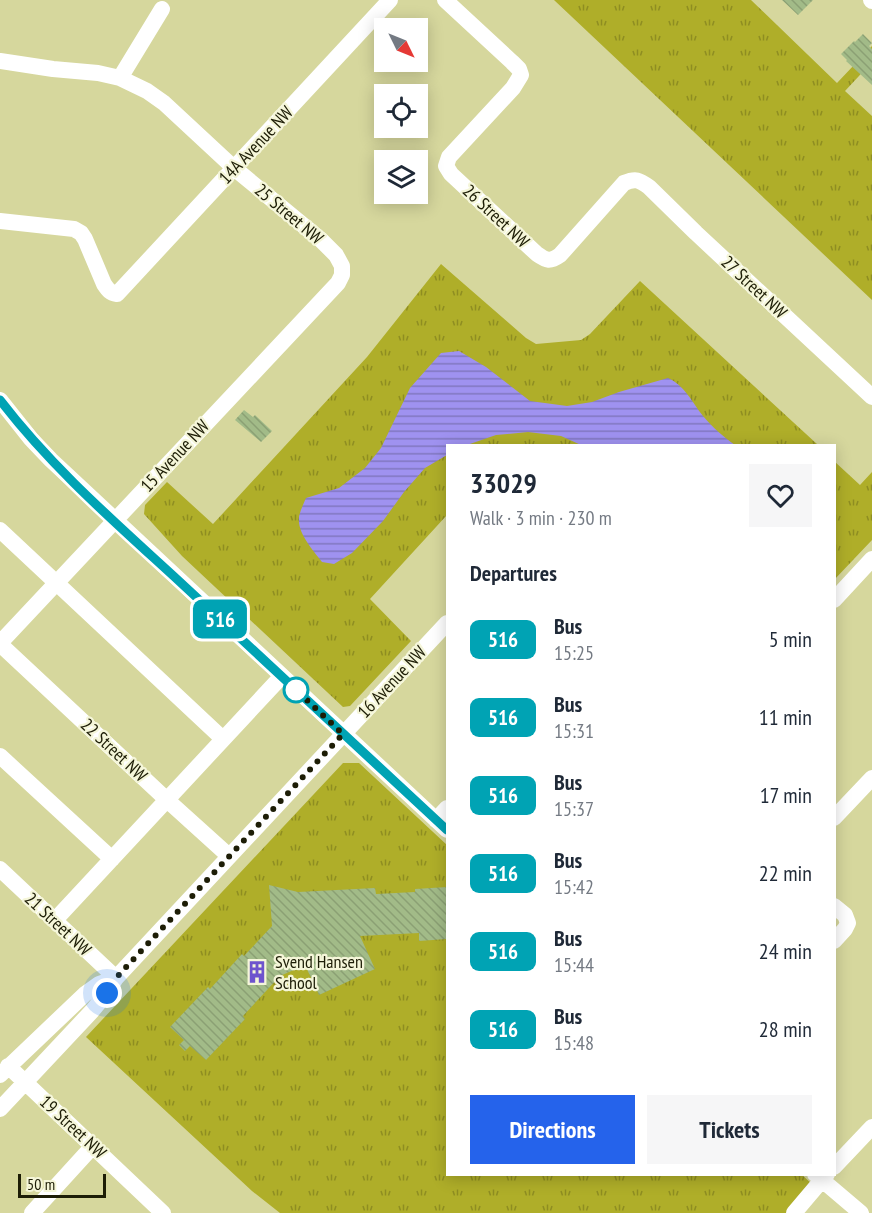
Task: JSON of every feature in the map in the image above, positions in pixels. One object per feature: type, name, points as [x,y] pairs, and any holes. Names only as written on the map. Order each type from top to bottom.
[{"type":"street","name":"14A Avenue NW","points":[[0,221],[74,229],[81,233],[108,291],[117,294],[390,0]]},
{"type":"street","name":"26 Street NW","points":[[446,0],[513,62],[521,75],[513,88],[449,157],[446,166],[451,174],[537,254],[550,261],[560,255],[624,183],[635,180]]},
{"type":"street","points":[[120,78],[162,9]]},
{"type":"street","name":"25 Street NW","points":[[0,61],[98,73],[120,78],[147,91],[164,103],[234,168],[321,240],[336,255],[342,266]]},
{"type":"street","name":"27 Street NW","points":[[635,180],[649,187],[872,397]]},
{"type":"street","name":"15 Avenue NW","points":[[0,643],[338,283],[342,275],[342,266]]},
{"type":"street","points":[[0,400],[31,439],[114,521],[343,734],[443,819]]},
{"type":"street","points":[[0,530],[223,739]]},
{"type":"street","points":[[836,598],[872,559]]},
{"type":"street","name":"16 Avenue NW","points":[[0,1109],[92,1011],[116,978],[446,624]]},
{"type":"street","name":"22 Street NW","points":[[0,643],[229,856]]},
{"type":"street","points":[[55,921],[282,676]]},
{"type":"street","points":[[0,756],[112,859]]},
{"type":"street","points":[[836,816],[872,778]]},
{"type":"street","name":"21 Street NW","points":[[0,869],[116,978]]},
{"type":"street","points":[[836,908],[844,915],[848,923],[836,939]]},
{"type":"street","name":"16 Avenue NW","points":[[4,1071],[85,994],[99,984],[116,978]]},
{"type":"street","name":"19 Street NW","points":[[4,1071],[25,1082],[163,1213]]},
{"type":"street","points":[[836,1165],[872,1127]]},
{"type":"street","points":[[32,1213],[93,1146]]},
{"type":"street","points":[[794,1213],[821,1176],[861,1213]]},
{"type":"green space","points":[[554,0],[751,0],[837,83],[872,46],[872,62],[845,91],[872,116],[872,300]]},
{"type":"green space","points":[[441,264],[526,338],[536,344],[581,340],[590,334],[640,281],[817,444],[446,444],[446,516],[370,599],[411,641],[350,706],[343,707],[182,556],[144,514],[145,505],[167,482],[213,524],[367,357]]},
{"type":"green space","points":[[836,463],[860,485],[872,472],[872,540],[836,578]]},
{"type":"green space","points":[[343,763],[359,763],[446,844],[446,1176],[803,1176],[813,1185],[787,1213],[280,1213],[252,1191],[86,1037]]},
{"type":"shaded area","points":[[459,351],[486,367],[530,401],[567,406],[592,402],[668,378],[684,390],[710,424],[734,444],[579,444],[561,436],[528,432],[496,435],[470,444],[446,444],[446,456],[425,468],[383,521],[352,553],[334,564],[322,562],[300,529],[299,517],[306,498],[339,488],[365,468],[381,448],[410,388],[441,353]]},
{"type":"building","points":[[782,0],[813,0],[798,15]]},
{"type":"building","points":[[863,34],[872,43],[869,46],[872,49],[872,85],[841,54]]},
{"type":"building","points":[[244,410],[253,417],[255,415],[272,431],[261,442],[235,420]]},
{"type":"building","name":"Svend Hansen School","points":[[269,885],[298,892],[375,888],[376,894],[415,892],[415,889],[446,887],[446,939],[419,941],[419,933],[360,936],[375,969],[319,995],[305,965],[280,976],[243,1016],[245,1019],[206,1060],[190,1046],[185,1051],[179,1045],[184,1040],[170,1027],[272,926]]},
{"type":"bus line","name":"516","points":[[0,400],[31,439],[114,521],[446,829]]},
{"type":"place","name":"Svend Hansen School","points":[[257,972]]},
{"type":"route","points":[[107,993],[116,978],[343,734],[296,690]]}]
